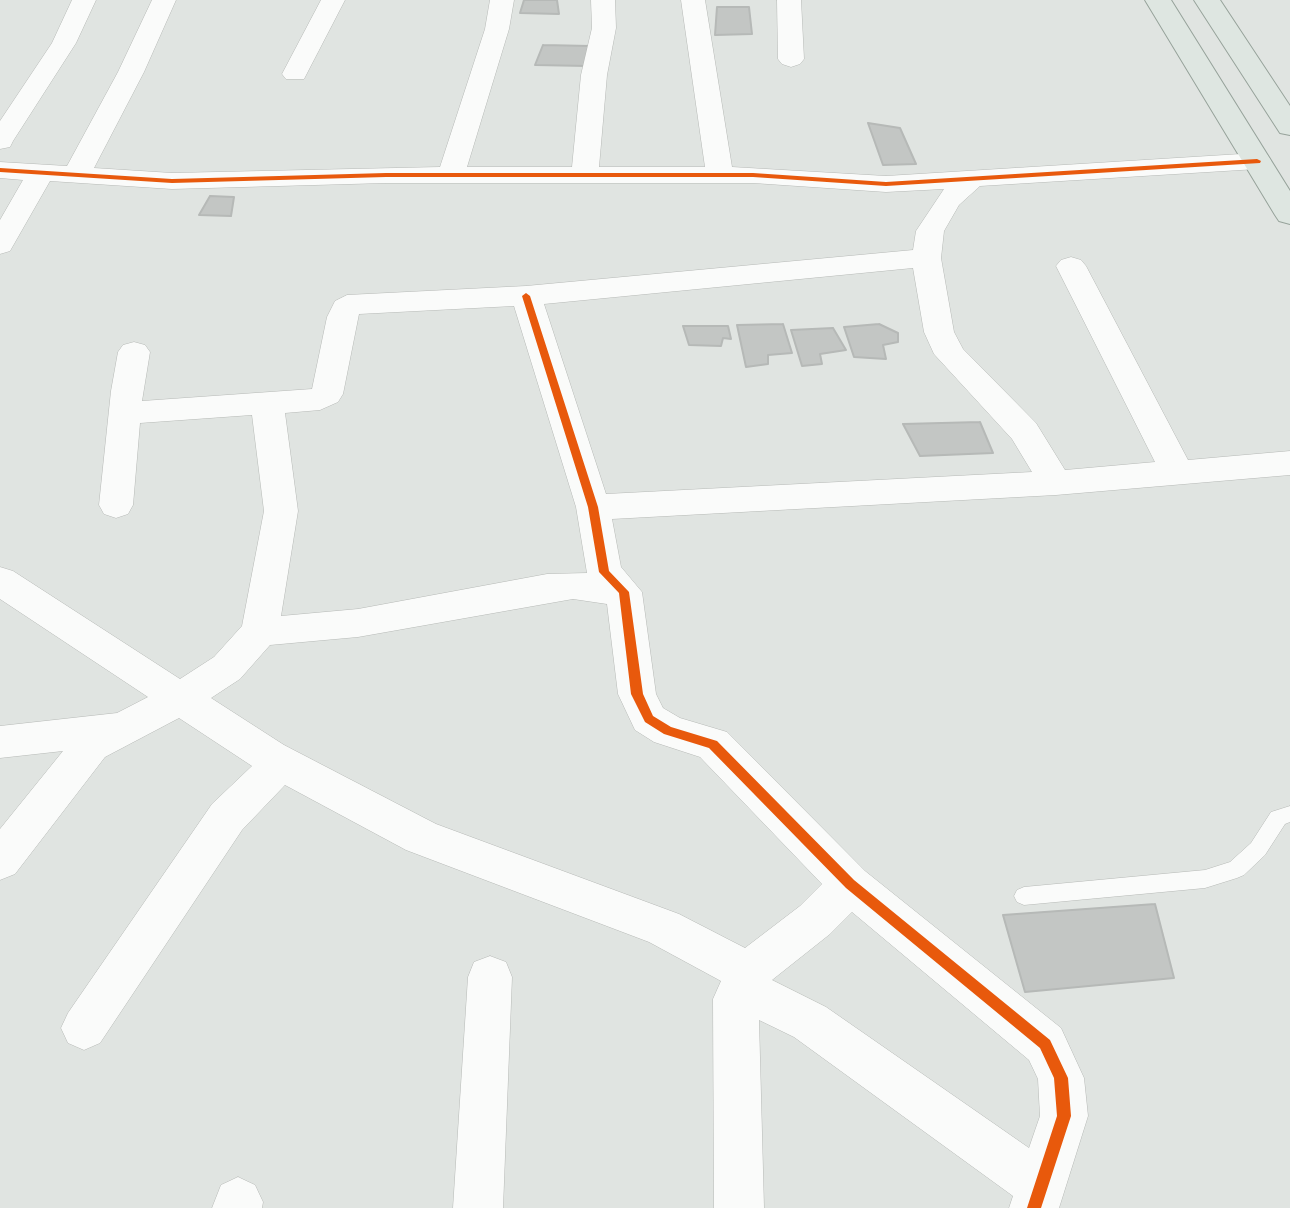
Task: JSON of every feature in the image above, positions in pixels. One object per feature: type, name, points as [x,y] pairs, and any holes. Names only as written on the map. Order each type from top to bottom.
[{"type":"main road","points":[[1158,0],[1290,215]]},
{"type":"main road","points":[[1207,0],[1281,99],[1290,127]]},
{"type":"street","points":[[0,141],[64,43],[83,0]]},
{"type":"street","points":[[76,175],[131,72],[164,0]]},
{"type":"street","points":[[295,74],[333,0]]},
{"type":"street","points":[[451,175],[497,29],[502,0]]},
{"type":"street","points":[[585,175],[594,75],[604,28],[603,0]]},
{"type":"street","points":[[693,0],[720,175]]},
{"type":"street","points":[[789,0],[791,59]]},
{"type":"street","points":[[0,170],[172,181],[451,175],[720,175],[886,184],[1257,161]]},
{"type":"street","points":[[0,246],[41,173]]},
{"type":"street","points":[[972,179],[948,200],[930,231],[926,258],[939,332],[950,354],[1024,431],[1056,483]]},
{"type":"street","points":[[126,414],[325,397],[342,317],[346,308],[358,302],[526,296],[926,258]]},
{"type":"street","points":[[1071,267],[1177,472]]},
{"type":"street","points":[[0,581],[281,763],[421,837],[664,928],[810,1022],[1037,1196],[1064,1116],[1061,1078],[1045,1044],[850,884],[713,744],[667,732],[649,719],[637,694],[624,592],[604,572],[593,507],[526,296]]},
{"type":"street","points":[[116,505],[134,352]]},
{"type":"street","points":[[0,861],[91,746],[180,699],[227,668],[260,631],[281,511],[267,403]]},
{"type":"street","points":[[593,507],[1056,483],[1290,463]]},
{"type":"street","points":[[260,631],[313,629],[358,623],[573,585],[624,592]]},
{"type":"street","points":[[0,742],[121,728]]},
{"type":"street","points":[[85,1028],[227,817],[281,763]]},
{"type":"street","points":[[739,1208],[736,999],[745,980],[815,920],[850,884]]},
{"type":"street","points":[[478,1208],[490,978]]},
{"type":"lane","points":[[1024,897],[1205,879],[1237,869],[1258,849],[1278,818],[1290,814]]},
{"type":"building","points":[[524,0],[557,0],[559,14],[520,13]]},
{"type":"building","points":[[717,7],[749,7],[752,34],[715,35]]},
{"type":"building","points":[[543,45],[590,46],[587,66],[535,65]]},
{"type":"building","points":[[868,123],[900,128],[916,164],[883,165]]},
{"type":"building","points":[[210,196],[234,197],[231,216],[199,215]]},
{"type":"building","points":[[783,324],[792,353],[768,355],[768,364],[746,367],[737,325]]},
{"type":"building","points":[[879,324],[898,333],[898,342],[883,345],[886,359],[854,357],[844,327]]},
{"type":"building","points":[[683,326],[728,326],[731,339],[723,338],[721,346],[689,345]]},
{"type":"building","points":[[833,328],[846,350],[820,354],[822,364],[802,366],[791,330]]},
{"type":"building","points":[[980,422],[993,453],[920,456],[903,424]]},
{"type":"building","points":[[1155,904],[1174,978],[1025,992],[1003,915]]},
{"type":"cycle path","points":[[0,170],[172,181],[386,175],[753,175],[886,184],[1257,161]]},
{"type":"cycle path","points":[[526,296],[593,507],[604,572],[624,592],[637,694],[649,719],[668,731],[713,744],[850,884],[1045,1044],[1061,1078],[1064,1116],[1034,1208]]}]
